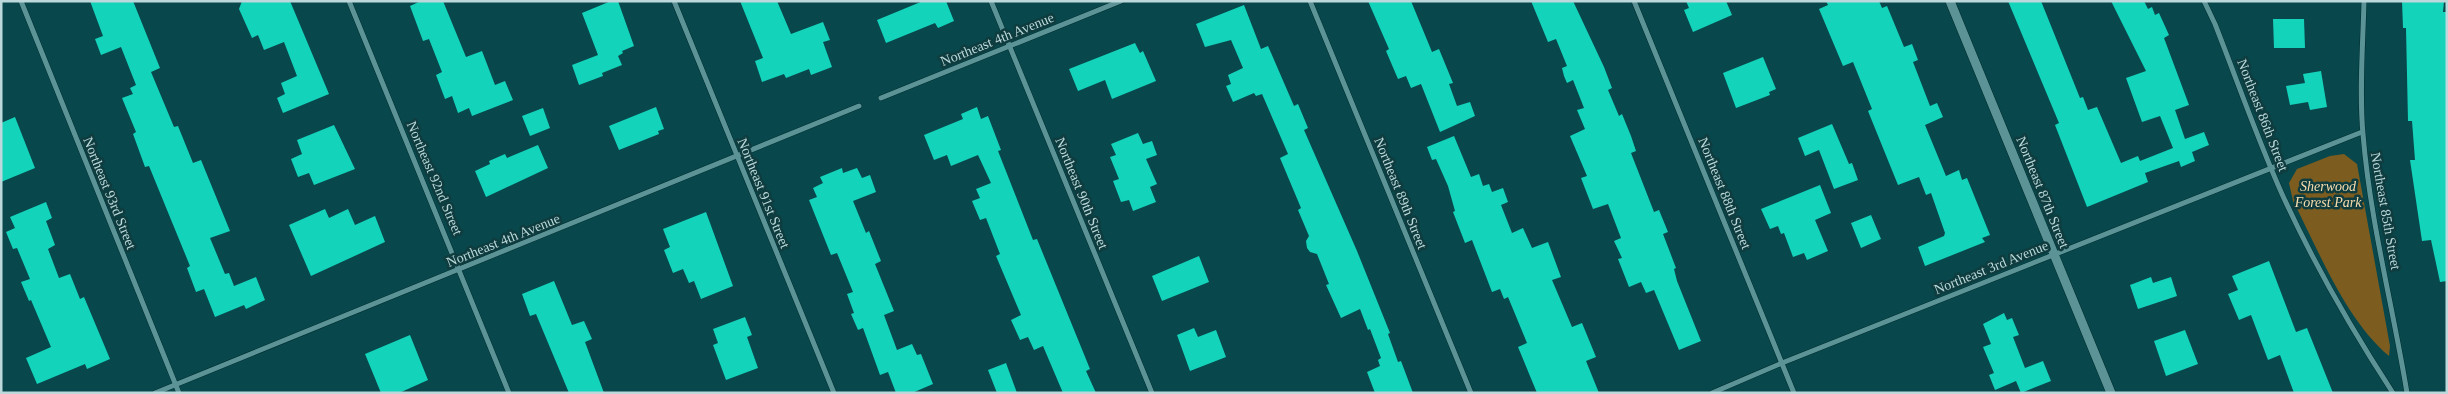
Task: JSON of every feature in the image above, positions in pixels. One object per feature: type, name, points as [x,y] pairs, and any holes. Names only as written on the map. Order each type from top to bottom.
[{"type":"street","name":"Northeast 93rd Street","points":[[21,1],[179,393]]},
{"type":"street","name":"Northeast 92nd Street","points":[[349,1],[510,393]]},
{"type":"street","name":"Northeast 91st Street","points":[[674,1],[834,393]]},
{"type":"street","name":"Northeast 90th Street","points":[[991,1],[1152,393]]},
{"type":"street","name":"Northeast 4th Avenue","points":[[881,98],[1121,1]]},
{"type":"street","name":"Northeast 89th Street","points":[[1310,1],[1471,393]]},
{"type":"street","name":"Northeast 88th Street","points":[[1634,1],[1794,393]]},
{"type":"street","name":"Northeast 87th Street","points":[[1950,1],[2111,393]]},
{"type":"street","name":"Northeast 86th Street","points":[[2204,1],[2215,24],[2282,194],[2326,281],[2393,393]]},
{"type":"street","name":"Northeast 85th Street","points":[[2364,1],[2362,132],[2370,204],[2396,324],[2407,393]]},
{"type":"street","name":"Northeast 4th Avenue","points":[[154,393],[461,270],[859,106]]},
{"type":"street","name":"Northeast 3rd Avenue","points":[[1712,393],[1782,362],[2362,132]]},
{"type":"green space","name":"Sherwood Forest Park","points":[[2344,154],[2357,164],[2390,346],[2389,356],[2373,341],[2346,304],[2293,201],[2289,183],[2297,169],[2330,156]]},
{"type":"building","points":[[90,1],[133,1],[160,68],[151,72],[174,127],[178,126],[193,163],[201,160],[230,231],[210,238],[225,274],[229,273],[234,286],[256,277],[265,300],[246,309],[244,305],[215,317],[204,289],[196,292],[187,268],[190,266],[149,166],[145,167],[133,134],[136,132],[122,98],[133,94],[130,88],[136,85],[121,47],[101,55],[95,39],[103,36]]},
{"type":"building","points":[[242,1],[290,1],[329,94],[283,113],[277,98],[285,94],[281,83],[297,76],[284,42],[264,50],[258,35],[252,38],[239,9]]},
{"type":"building","points":[[421,1],[443,1],[466,57],[482,51],[495,85],[505,81],[513,100],[472,116],[469,108],[458,113],[452,96],[445,99],[436,75],[442,72],[429,39],[423,41],[410,6]]},
{"type":"building","points":[[611,1],[618,1],[634,46],[622,51],[623,53],[618,56],[622,65],[602,73],[603,76],[579,85],[572,65],[598,55],[582,13]]},
{"type":"building","points":[[740,1],[777,1],[791,34],[823,22],[830,40],[823,42],[832,67],[811,75],[809,69],[786,78],[784,74],[762,82],[755,61],[763,58]]},
{"type":"building","points":[[923,1],[946,1],[954,21],[938,28],[935,23],[886,43],[877,20]]},
{"type":"building","points":[[1368,1],[1411,1],[1432,52],[1439,49],[1453,83],[1449,84],[1457,106],[1470,102],[1475,116],[1440,132],[1421,84],[1411,88],[1406,76],[1398,79],[1386,51],[1389,49]]},
{"type":"building","points":[[1531,1],[1573,1],[1604,67],[1612,88],[1608,90],[1619,116],[1622,114],[1631,136],[1636,151],[1631,153],[1654,212],[1659,210],[1668,232],[1663,234],[1676,268],[1674,269],[1677,281],[1701,341],[1679,350],[1654,290],[1646,293],[1641,282],[1629,287],[1618,259],[1622,258],[1614,241],[1621,238],[1608,204],[1593,209],[1581,178],[1587,176],[1570,136],[1585,129],[1577,110],[1584,108],[1573,80],[1567,83],[1564,76],[1562,68],[1567,66],[1556,39],[1548,42]]},
{"type":"building","points":[[1686,1],[1726,1],[1732,15],[1693,32],[1684,10],[1689,8]]},
{"type":"building","points":[[1826,1],[1879,1],[1882,8],[1887,6],[1904,47],[1912,44],[1918,60],[1913,62],[1930,106],[1937,103],[1943,117],[1925,125],[1946,176],[1959,170],[1962,180],[1967,178],[1990,235],[1982,238],[1985,242],[1925,266],[1918,247],[1944,236],[1945,233],[1931,193],[1926,195],[1919,177],[1898,185],[1868,111],[1872,109],[1853,62],[1843,66],[1819,9],[1828,5]]},
{"type":"building","points":[[2008,1],[2041,1],[2080,98],[2083,97],[2088,110],[2097,107],[2121,163],[2138,156],[2140,161],[2173,148],[2160,116],[2142,122],[2126,78],[2146,71],[2111,1],[2144,1],[2148,9],[2152,7],[2155,15],[2159,13],[2169,35],[2164,38],[2189,105],[2175,110],[2185,139],[2204,132],[2209,145],[2192,152],[2195,161],[2181,167],[2179,161],[2145,173],[2148,182],[2087,207],[2055,125],[2059,123]]},
{"type":"building","points":[[2402,1],[2444,1],[2443,12],[2447,12],[2447,281],[2440,282],[2431,240],[2422,241],[2410,160],[2415,160],[2412,121],[2408,121],[2406,28],[2403,28]]},
{"type":"building","points":[[1244,5],[1261,49],[1268,46],[1294,106],[1298,104],[1308,128],[1304,130],[1357,251],[1390,333],[1388,334],[1398,362],[1401,361],[1413,393],[1375,393],[1367,372],[1380,366],[1378,360],[1381,358],[1360,309],[1341,318],[1326,285],[1329,284],[1317,254],[1310,252],[1307,248],[1306,241],[1309,236],[1298,210],[1301,208],[1280,158],[1288,154],[1262,94],[1256,96],[1254,93],[1233,102],[1226,86],[1231,84],[1228,75],[1243,68],[1231,40],[1205,47],[1196,24]]},
{"type":"building","points":[[2273,19],[2304,19],[2305,48],[2274,48]]},
{"type":"building","points":[[1135,43],[1140,53],[1143,51],[1156,81],[1112,99],[1105,80],[1078,91],[1069,69]]},
{"type":"building","points":[[1763,57],[1776,89],[1769,92],[1770,95],[1736,108],[1723,73]]},
{"type":"building","points":[[2321,71],[2327,107],[2310,110],[2308,102],[2290,105],[2286,86],[2305,83],[2303,74]]},
{"type":"building","points":[[656,107],[664,129],[658,131],[659,134],[619,150],[609,126]]},
{"type":"building","points":[[977,107],[981,119],[988,116],[1001,150],[998,151],[1033,240],[1037,239],[1090,369],[1086,371],[1096,393],[1063,393],[1043,346],[1034,350],[1028,337],[1020,340],[1011,320],[1021,315],[996,256],[1000,254],[986,218],[980,220],[972,201],[980,198],[976,189],[991,183],[978,155],[951,166],[947,155],[934,160],[924,135],[963,119],[961,114]]},
{"type":"building","points":[[543,108],[550,128],[530,136],[522,116]]},
{"type":"building","points":[[15,117],[35,168],[1,182],[1,123]]},
{"type":"building","points":[[1832,124],[1849,164],[1852,163],[1858,180],[1834,189],[1819,150],[1805,156],[1798,138]]},
{"type":"building","points":[[334,125],[355,169],[314,185],[309,173],[298,177],[291,159],[302,154],[297,140]]},
{"type":"building","points":[[1138,133],[1143,144],[1152,141],[1157,155],[1146,159],[1157,184],[1150,187],[1156,202],[1133,211],[1129,200],[1121,202],[1113,181],[1119,179],[1110,157],[1116,155],[1111,144]]},
{"type":"building","points":[[1454,136],[1471,177],[1479,174],[1483,186],[1489,184],[1492,192],[1503,188],[1508,202],[1501,205],[1512,233],[1523,228],[1532,248],[1548,242],[1561,277],[1552,280],[1572,327],[1582,323],[1596,357],[1586,361],[1599,393],[1537,393],[1518,347],[1527,343],[1508,297],[1504,299],[1500,289],[1492,292],[1472,240],[1465,243],[1453,212],[1455,211],[1448,186],[1436,159],[1432,160],[1427,147]]},
{"type":"building","points":[[538,145],[548,168],[486,197],[475,171],[490,164],[489,161],[505,154],[507,158]]},
{"type":"building","points":[[842,168],[843,173],[857,168],[862,178],[870,175],[876,192],[853,201],[866,233],[869,231],[881,261],[875,264],[894,311],[884,315],[897,350],[912,344],[917,355],[921,354],[933,384],[912,393],[896,393],[888,372],[880,375],[863,328],[858,330],[851,314],[854,313],[847,294],[853,292],[837,253],[831,255],[809,200],[817,197],[813,188],[823,183],[820,177]]},
{"type":"building","points":[[1820,185],[1831,213],[1815,220],[1828,251],[1807,260],[1804,253],[1793,257],[1784,233],[1781,234],[1778,226],[1770,229],[1761,209]]},
{"type":"building","points":[[46,202],[52,218],[46,221],[55,245],[48,249],[59,278],[70,274],[80,299],[84,297],[110,359],[87,369],[85,364],[37,384],[26,358],[51,347],[31,300],[29,301],[21,282],[30,279],[17,248],[13,249],[6,232],[15,228],[10,217]]},
{"type":"building","points":[[325,209],[329,218],[348,209],[355,225],[375,216],[385,242],[311,276],[289,225]]},
{"type":"building","points":[[706,212],[733,286],[701,299],[694,281],[689,283],[683,269],[673,273],[664,250],[670,247],[663,229]]},
{"type":"building","points":[[1871,215],[1881,239],[1861,248],[1851,223]]},
{"type":"building","points":[[1199,256],[1209,282],[1162,301],[1152,276]]},
{"type":"building","points":[[2269,261],[2296,332],[2307,328],[2333,393],[2294,393],[2280,355],[2268,360],[2251,315],[2239,320],[2228,294],[2238,290],[2232,276]]},
{"type":"building","points":[[2151,277],[2153,283],[2171,277],[2177,296],[2138,309],[2130,285]]},
{"type":"building","points":[[554,281],[572,325],[584,321],[592,339],[585,342],[604,393],[569,393],[536,314],[530,316],[522,294]]},
{"type":"building","points":[[2004,313],[2007,320],[2012,318],[2019,335],[2013,337],[2025,368],[2043,361],[2051,381],[2021,393],[2016,381],[1995,390],[1989,375],[1994,373],[1983,347],[1991,344],[1983,324]]},
{"type":"building","points":[[745,317],[752,335],[747,337],[758,368],[726,380],[713,345],[718,343],[713,329]]},
{"type":"building","points":[[1194,328],[1198,337],[1216,330],[1226,357],[1190,371],[1177,335]]},
{"type":"building","points":[[2185,330],[2198,364],[2166,376],[2154,341]]},
{"type":"building","points":[[410,335],[428,380],[399,393],[381,393],[365,354]]},
{"type":"building","points":[[1006,363],[1017,393],[997,393],[988,370]]}]
